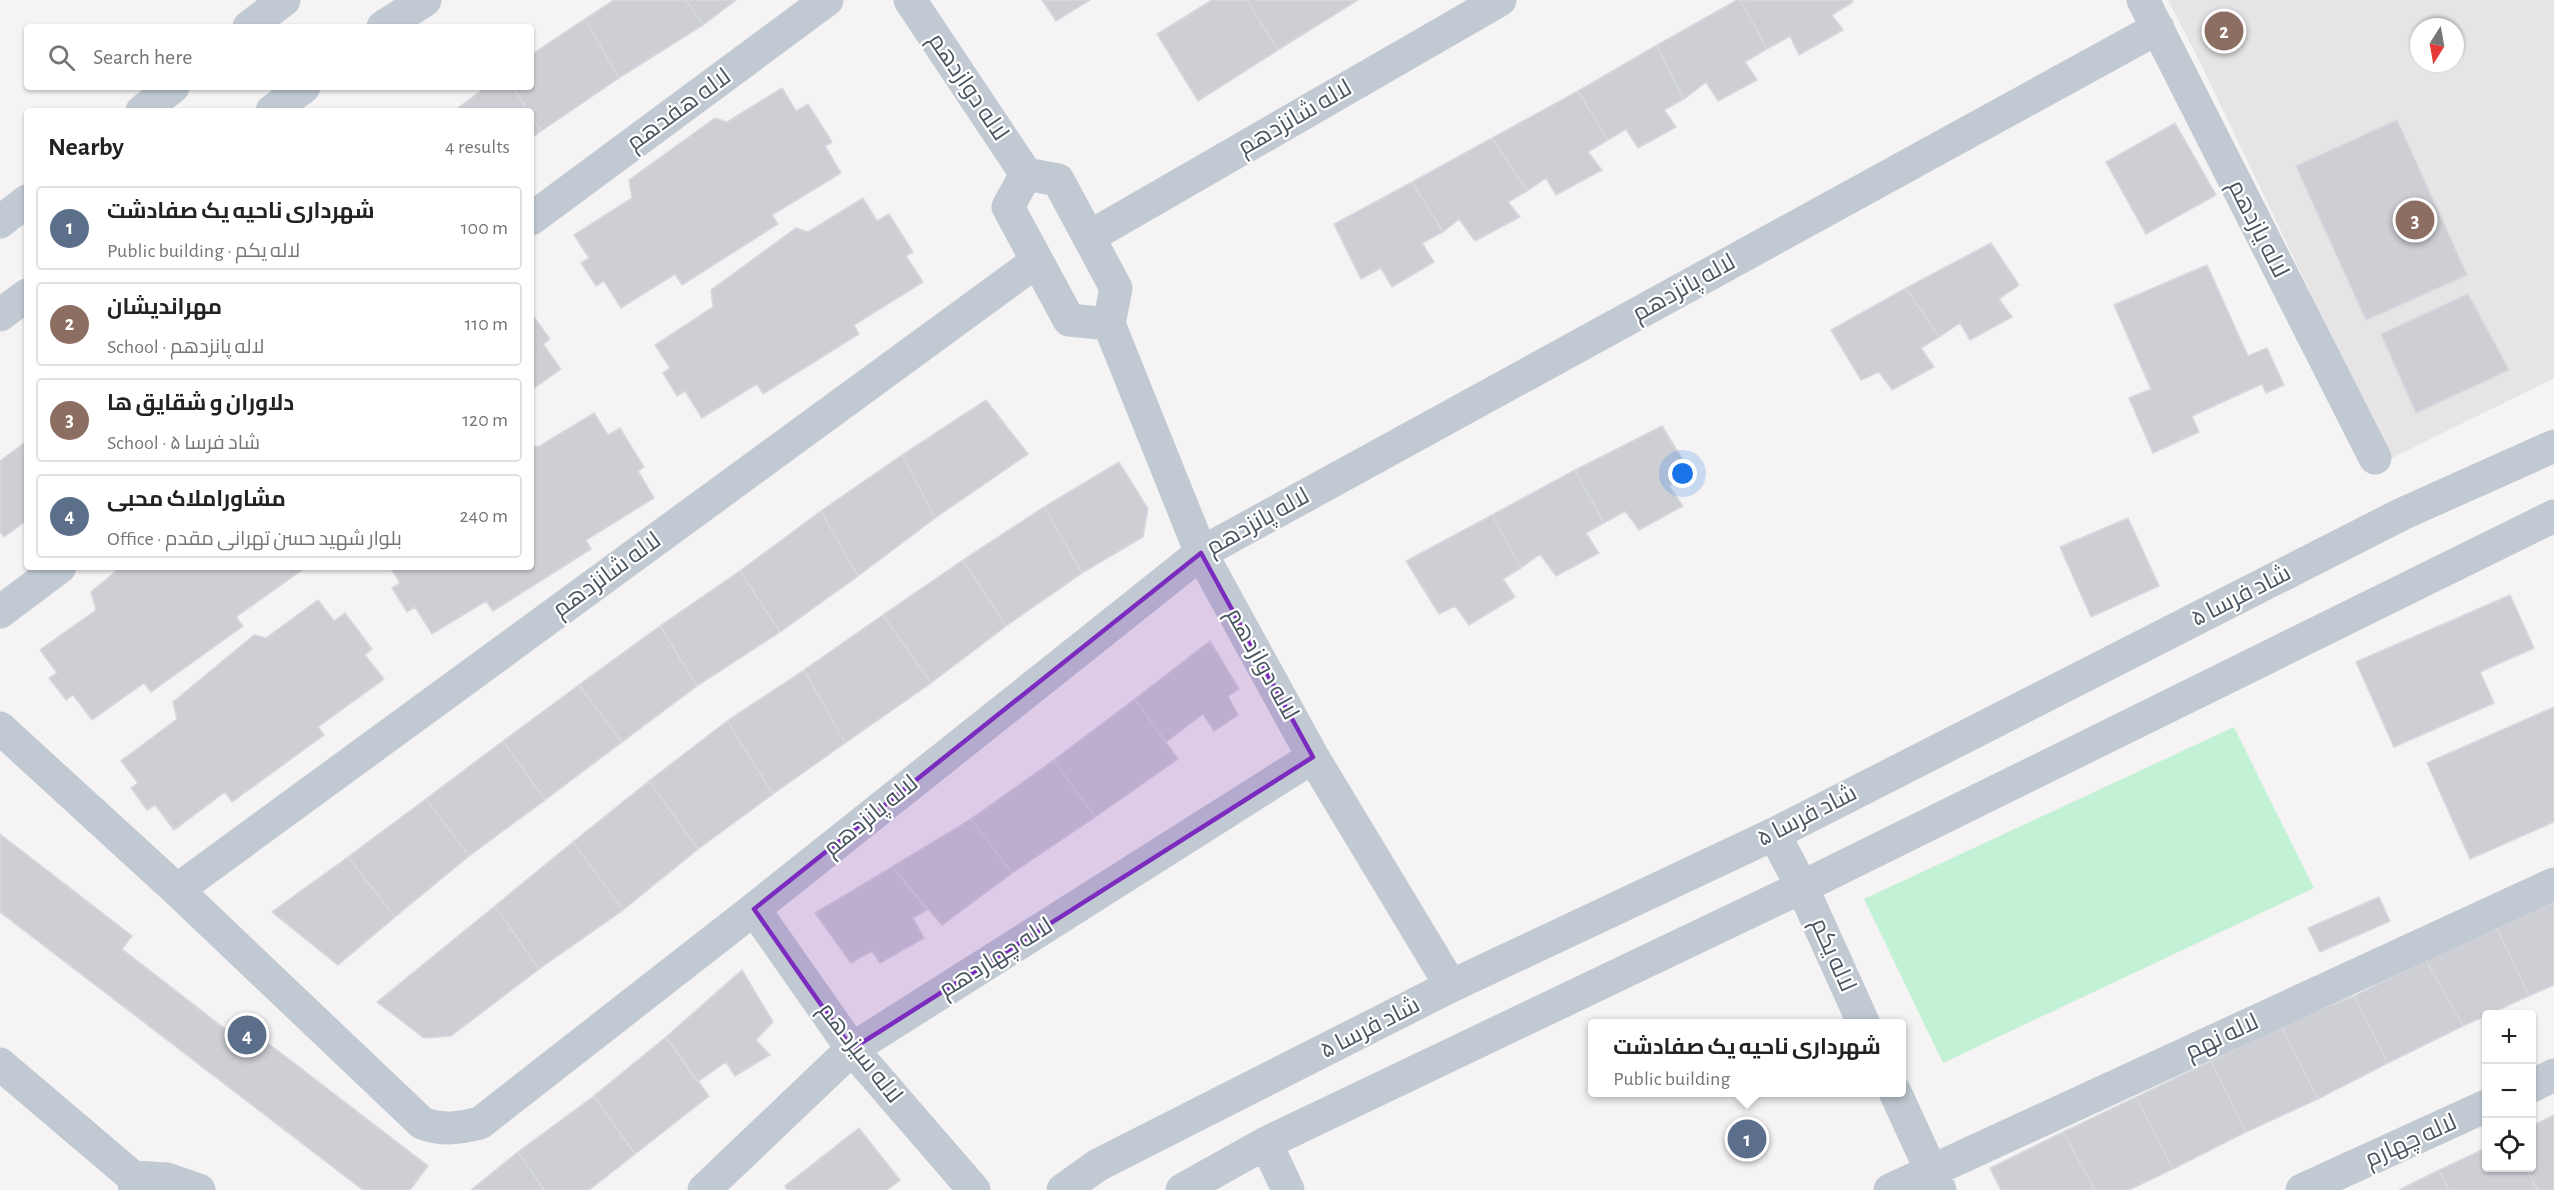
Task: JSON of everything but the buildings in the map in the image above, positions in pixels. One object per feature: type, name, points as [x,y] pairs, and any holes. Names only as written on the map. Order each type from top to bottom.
[{"type":"street","points":[[253,24],[284,0]]},
{"type":"street","points":[[389,24],[425,0]]},
{"type":"street","name":"لاله هفدهم","points":[[534,217],[827,0]]},
{"type":"street","name":"لاله دوازدهم","points":[[910,0],[1026,174]]},
{"type":"street","name":"لاله شانزدهم","points":[[1089,237],[1500,0]]},
{"type":"street","name":"لاله یازدهم","points":[[2150,14],[2375,458]]},
{"type":"street","name":"لاله پانزدهم","points":[[177,890],[422,1123],[438,1129],[456,1129],[480,1123],[754,909],[1201,553],[2150,14]]},
{"type":"street","points":[[146,108],[169,90]]},
{"type":"street","points":[[276,108],[300,90]]},
{"type":"street","points":[[1026,174],[1058,180],[1089,237],[1116,288],[1109,324],[1069,320],[1008,207],[1026,174]]},
{"type":"street","points":[[0,222],[24,203]]},
{"type":"street","name":"لاله شانزدهم","points":[[177,890],[1037,261]]},
{"type":"street","points":[[0,315],[24,297]]},
{"type":"street","name":"لاله دوازدهم","points":[[1109,324],[1201,553],[1313,757],[1451,986]]},
{"type":"street","name":"شاد فرسا ۵","points":[[1064,1190],[1098,1165],[1451,986],[1774,834],[2402,514],[2554,446]]},
{"type":"street","points":[[1182,1190],[1266,1143],[1802,887],[2554,516]]},
{"type":"street","points":[[0,612],[56,570]]},
{"type":"street","points":[[0,728],[177,890]]},
{"type":"street","name":"لاله چهاردهم","points":[[704,1190],[852,1049],[1313,757]]},
{"type":"street","name":"لاله یکم","points":[[1774,834],[1802,887],[1862,1019]]},
{"type":"street","name":"لاله نهم","points":[[1890,1190],[1936,1180],[2554,884]]},
{"type":"street","name":"لاله سیزدهم","points":[[754,909],[852,1049],[974,1190]]},
{"type":"street","points":[[0,1064],[134,1184],[167,1179],[199,1190]]},
{"type":"street","points":[[2536,1084],[2554,1076]]},
{"type":"street","points":[[1897,1097],[1936,1180]]},
{"type":"street","name":"لاله چهارم","points":[[2302,1190],[2482,1108]]},
{"type":"street","points":[[1266,1143],[1288,1190]]},
{"type":"highlighted area","points":[[1201,553],[1313,757],[852,1049],[754,909]]},
{"type":"shaded area","points":[[2168,0],[2554,0],[2554,378],[2390,459],[2200,62]]},
{"type":"green space","points":[[2234,727],[2314,888],[1943,1063],[1864,899]]},
{"type":"place","name":"مهراندیشان","points":[[2224,31]]},
{"type":"place","name":"دلاوران و شقایق ها","points":[[2415,220]]},
{"type":"place","name":"مشاوراملاک محبی","points":[[247,1035]]},
{"type":"place","name":"شهرداری ناحیه یک صفادشت","points":[[1747,1139]]}]
